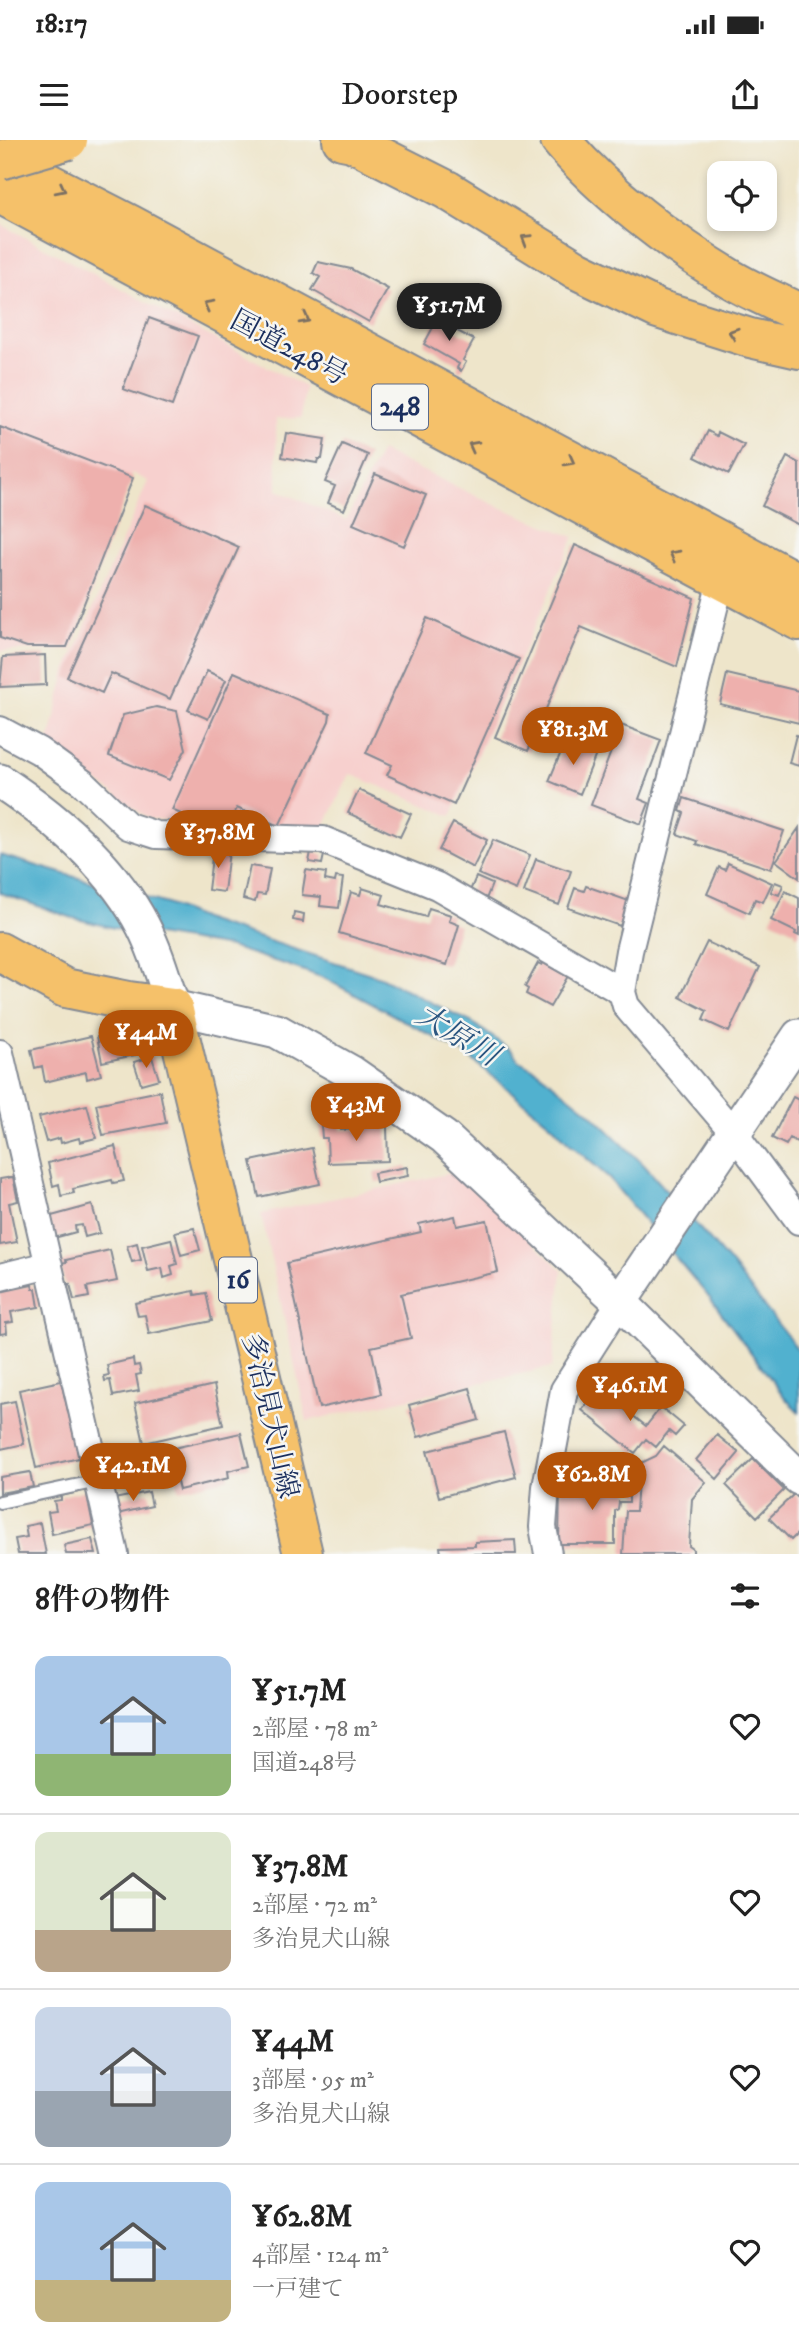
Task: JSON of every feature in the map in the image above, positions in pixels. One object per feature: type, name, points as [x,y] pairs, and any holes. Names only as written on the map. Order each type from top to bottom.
[{"type":"main road","points":[[0,159],[68,140]]},
{"type":"main road","points":[[342,140],[352,142],[447,190],[577,270],[659,309],[750,338],[799,349]]},
{"type":"main road","points":[[560,140],[575,158],[657,230],[733,280],[799,313]]},
{"type":"main road","points":[[592,140],[658,200],[749,263],[799,288]]},
{"type":"main road","name":"国道248号","points":[[0,159],[131,225],[799,583]]},
{"type":"main road","name":"国道248号","points":[[0,194],[799,621]]},
{"type":"main road","points":[[0,952],[65,988],[173,1007]]},
{"type":"main road","name":"多治見犬山線","points":[[173,1007],[303,1554]]},
{"type":"street","points":[[721,580],[629,951],[622,992],[626,1006],[730,1140],[799,1221]]},
{"type":"street","points":[[0,730],[39,751],[83,783],[128,825],[156,835],[323,840],[437,886],[622,992]]},
{"type":"street","points":[[0,781],[70,834],[118,887],[142,924],[156,954],[173,1007],[277,1031],[352,1073],[444,1137],[628,1291],[799,1478]]},
{"type":"street","points":[[548,1554],[543,1527],[546,1487],[564,1390],[799,1036]]},
{"type":"street","points":[[1,1065],[115,1554]]},
{"type":"street","points":[[0,1277],[49,1265]]},
{"type":"lane","points":[[0,1502],[98,1481]]},
{"type":"shaded area","points":[[0,224],[305,387],[301,418],[276,419],[277,490],[346,520],[381,451],[497,506],[574,537],[451,816],[350,774],[324,828],[149,819],[48,746],[66,671],[148,481],[132,473],[72,650],[0,651]]},
{"type":"shaded area","points":[[456,1172],[562,1270],[552,1367],[307,1421],[261,1214]]},
{"type":"water","name":"大原川","points":[[0,855],[167,904],[208,921],[380,977],[473,1023],[589,1112],[644,1165],[731,1264],[799,1351],[799,1412],[786,1399],[709,1297],[607,1176],[553,1126],[464,1053],[324,978],[287,965],[230,947],[114,928],[73,918],[0,893]]},
{"type":"building","points":[[318,262],[351,269],[388,289],[369,322],[312,290],[320,277],[313,273]]},
{"type":"building","points":[[149,318],[198,336],[172,406],[123,389]]},
{"type":"building","points":[[437,320],[474,340],[463,360],[466,362],[461,371],[457,368],[459,364],[424,344]]},
{"type":"building","points":[[0,427],[133,478],[67,647],[27,647],[0,638]]},
{"type":"building","points":[[708,431],[717,436],[718,432],[744,445],[729,474],[695,457]]},
{"type":"building","points":[[286,433],[325,439],[322,459],[318,459],[317,463],[282,457]]},
{"type":"building","points":[[342,444],[368,455],[344,510],[328,503],[335,486],[325,482]]},
{"type":"building","points":[[787,457],[799,463],[799,525],[762,506]]},
{"type":"building","points":[[375,474],[426,495],[404,546],[353,524]]},
{"type":"building","points":[[145,505],[239,547],[170,699],[111,673],[102,693],[67,677]]},
{"type":"building","points":[[575,545],[694,598],[677,667],[581,627],[528,751],[495,737]]},
{"type":"building","points":[[427,618],[519,659],[454,805],[387,775],[392,765],[366,753]]},
{"type":"building","points":[[45,655],[46,685],[0,687],[3,657]]},
{"type":"building","points":[[207,671],[226,680],[208,719],[188,710]]},
{"type":"building","points":[[234,672],[330,714],[279,826],[237,808],[229,824],[201,823],[172,810]]},
{"type":"building","points":[[727,674],[799,691],[799,723],[720,704]]},
{"type":"building","points":[[156,707],[177,711],[186,749],[169,780],[109,756],[123,715]]},
{"type":"building","points":[[621,725],[661,740],[639,799],[649,803],[641,824],[591,805]]},
{"type":"building","points":[[796,735],[799,736],[799,766],[789,763]]},
{"type":"building","points":[[566,740],[597,752],[580,794],[549,781]]},
{"type":"building","points":[[359,790],[411,814],[400,837],[348,813]]},
{"type":"building","points":[[684,798],[784,831],[771,869],[696,844],[697,841],[677,834],[684,813],[680,811]]},
{"type":"building","points":[[453,823],[487,840],[473,868],[439,850]]},
{"type":"building","points":[[799,828],[799,878],[776,861]]},
{"type":"building","points":[[493,840],[530,855],[516,890],[478,874]]},
{"type":"building","points":[[213,849],[229,851],[224,892],[208,890]]},
{"type":"building","points":[[311,852],[324,855],[322,864],[309,862]]},
{"type":"building","points":[[536,859],[571,871],[559,905],[524,892]]},
{"type":"building","points":[[728,863],[772,883],[763,902],[755,899],[749,913],[707,894],[719,867],[725,870]]},
{"type":"building","points":[[250,866],[270,869],[265,895],[257,894],[255,902],[243,899]]},
{"type":"building","points":[[306,870],[326,873],[325,880],[335,882],[336,877],[343,878],[339,908],[320,906],[321,897],[302,895]]},
{"type":"building","points":[[476,877],[492,884],[486,899],[469,893]]},
{"type":"building","points":[[775,882],[783,885],[779,895],[771,892]]},
{"type":"building","points":[[586,886],[629,901],[620,926],[568,908],[575,888],[584,891]]},
{"type":"building","points":[[362,888],[384,895],[381,904],[426,917],[429,908],[451,915],[449,921],[459,925],[447,965],[339,933],[351,892],[360,895]]},
{"type":"building","points":[[785,891],[799,898],[799,936],[771,920]]},
{"type":"building","points":[[294,912],[304,914],[303,922],[293,920]]},
{"type":"building","points":[[707,942],[760,967],[729,1032],[703,1020],[707,1011],[680,997]]},
{"type":"building","points":[[545,960],[548,961],[547,965],[568,976],[550,1007],[526,994],[528,989],[525,987],[538,963],[542,965]]},
{"type":"building","points":[[130,1029],[135,1055],[102,1062],[97,1036]]},
{"type":"building","points":[[91,1036],[101,1075],[87,1079],[86,1072],[45,1082],[42,1066],[35,1068],[31,1050]]},
{"type":"building","points":[[152,1057],[159,1079],[141,1084],[134,1062]]},
{"type":"building","points":[[160,1091],[166,1123],[103,1135],[96,1104]]},
{"type":"building","points":[[793,1097],[799,1100],[799,1138],[797,1142],[790,1138],[786,1145],[772,1138]]},
{"type":"building","points":[[87,1105],[96,1138],[80,1142],[79,1138],[61,1143],[60,1138],[46,1142],[39,1117]]},
{"type":"building","points":[[378,1122],[378,1127],[387,1127],[388,1161],[328,1163],[327,1138],[322,1138],[321,1125],[341,1124],[341,1130],[360,1129],[360,1123]]},
{"type":"building","points":[[115,1146],[124,1181],[113,1183],[112,1180],[73,1189],[74,1193],[61,1196],[59,1184],[53,1186],[48,1163]]},
{"type":"building","points":[[312,1148],[320,1184],[259,1197],[251,1161]]},
{"type":"building","points":[[407,1167],[408,1176],[376,1182],[374,1173]]},
{"type":"building","points":[[13,1177],[18,1201],[9,1203],[17,1242],[0,1245],[0,1179]]},
{"type":"building","points":[[92,1205],[100,1233],[85,1237],[82,1225],[75,1226],[76,1232],[54,1238],[48,1217]]},
{"type":"building","points":[[455,1216],[457,1226],[487,1220],[498,1272],[401,1294],[411,1338],[371,1347],[381,1394],[319,1408],[287,1263],[421,1232],[419,1224]]},
{"type":"building","points":[[194,1228],[200,1250],[181,1255],[175,1232]]},
{"type":"building","points":[[171,1239],[177,1264],[171,1266],[173,1275],[164,1278],[162,1268],[148,1271],[142,1246]]},
{"type":"building","points":[[137,1243],[141,1260],[132,1262],[127,1246]]},
{"type":"building","points":[[110,1250],[117,1281],[87,1287],[89,1297],[74,1300],[70,1284],[65,1285],[60,1263]]},
{"type":"building","points":[[32,1285],[33,1289],[36,1289],[39,1307],[11,1312],[13,1322],[6,1323],[7,1333],[0,1334],[0,1292]]},
{"type":"building","points":[[194,1291],[195,1295],[206,1293],[212,1321],[149,1334],[145,1315],[138,1316],[135,1303]]},
{"type":"building","points":[[133,1359],[134,1366],[139,1365],[141,1374],[136,1375],[139,1391],[113,1396],[110,1380],[105,1381],[104,1376],[109,1375],[107,1365]]},
{"type":"building","points":[[61,1381],[79,1458],[36,1468],[19,1390]]},
{"type":"building","points":[[214,1385],[223,1425],[144,1443],[135,1403]]},
{"type":"building","points":[[470,1388],[479,1420],[418,1437],[409,1405]]},
{"type":"building","points":[[599,1389],[646,1426],[661,1407],[684,1426],[675,1436],[669,1431],[656,1447],[646,1439],[635,1453],[582,1410]]},
{"type":"building","points":[[15,1401],[24,1444],[1,1449],[0,1404]]},
{"type":"building","points":[[504,1432],[516,1477],[439,1497],[427,1451]]},
{"type":"building","points":[[241,1433],[249,1466],[228,1471],[229,1478],[179,1490],[169,1449]]},
{"type":"building","points":[[717,1435],[739,1453],[717,1479],[696,1460]]},
{"type":"building","points":[[664,1446],[706,1482],[692,1499],[689,1546],[693,1549],[693,1554],[623,1554],[626,1511],[636,1511],[639,1464],[656,1456]]},
{"type":"building","points":[[753,1459],[784,1490],[757,1517],[726,1485]]},
{"type":"building","points":[[613,1468],[629,1468],[629,1502],[619,1502],[615,1511],[615,1544],[559,1544],[560,1489],[612,1489]]},
{"type":"building","points":[[30,1472],[33,1487],[0,1493],[0,1477]]},
{"type":"building","points":[[86,1490],[93,1525],[52,1534],[48,1512],[56,1511],[54,1501],[61,1500],[61,1496]]},
{"type":"building","points":[[149,1492],[152,1506],[117,1514],[114,1499]]},
{"type":"building","points":[[794,1494],[799,1499],[799,1532],[791,1540],[769,1518]]},
{"type":"building","points":[[40,1523],[46,1554],[18,1554],[15,1539],[27,1537],[25,1526]]},
{"type":"building","points":[[92,1539],[96,1554],[66,1554],[64,1545]]},
{"type":"building","points":[[515,1540],[516,1554],[441,1554],[440,1547],[475,1546],[475,1542]]}]
